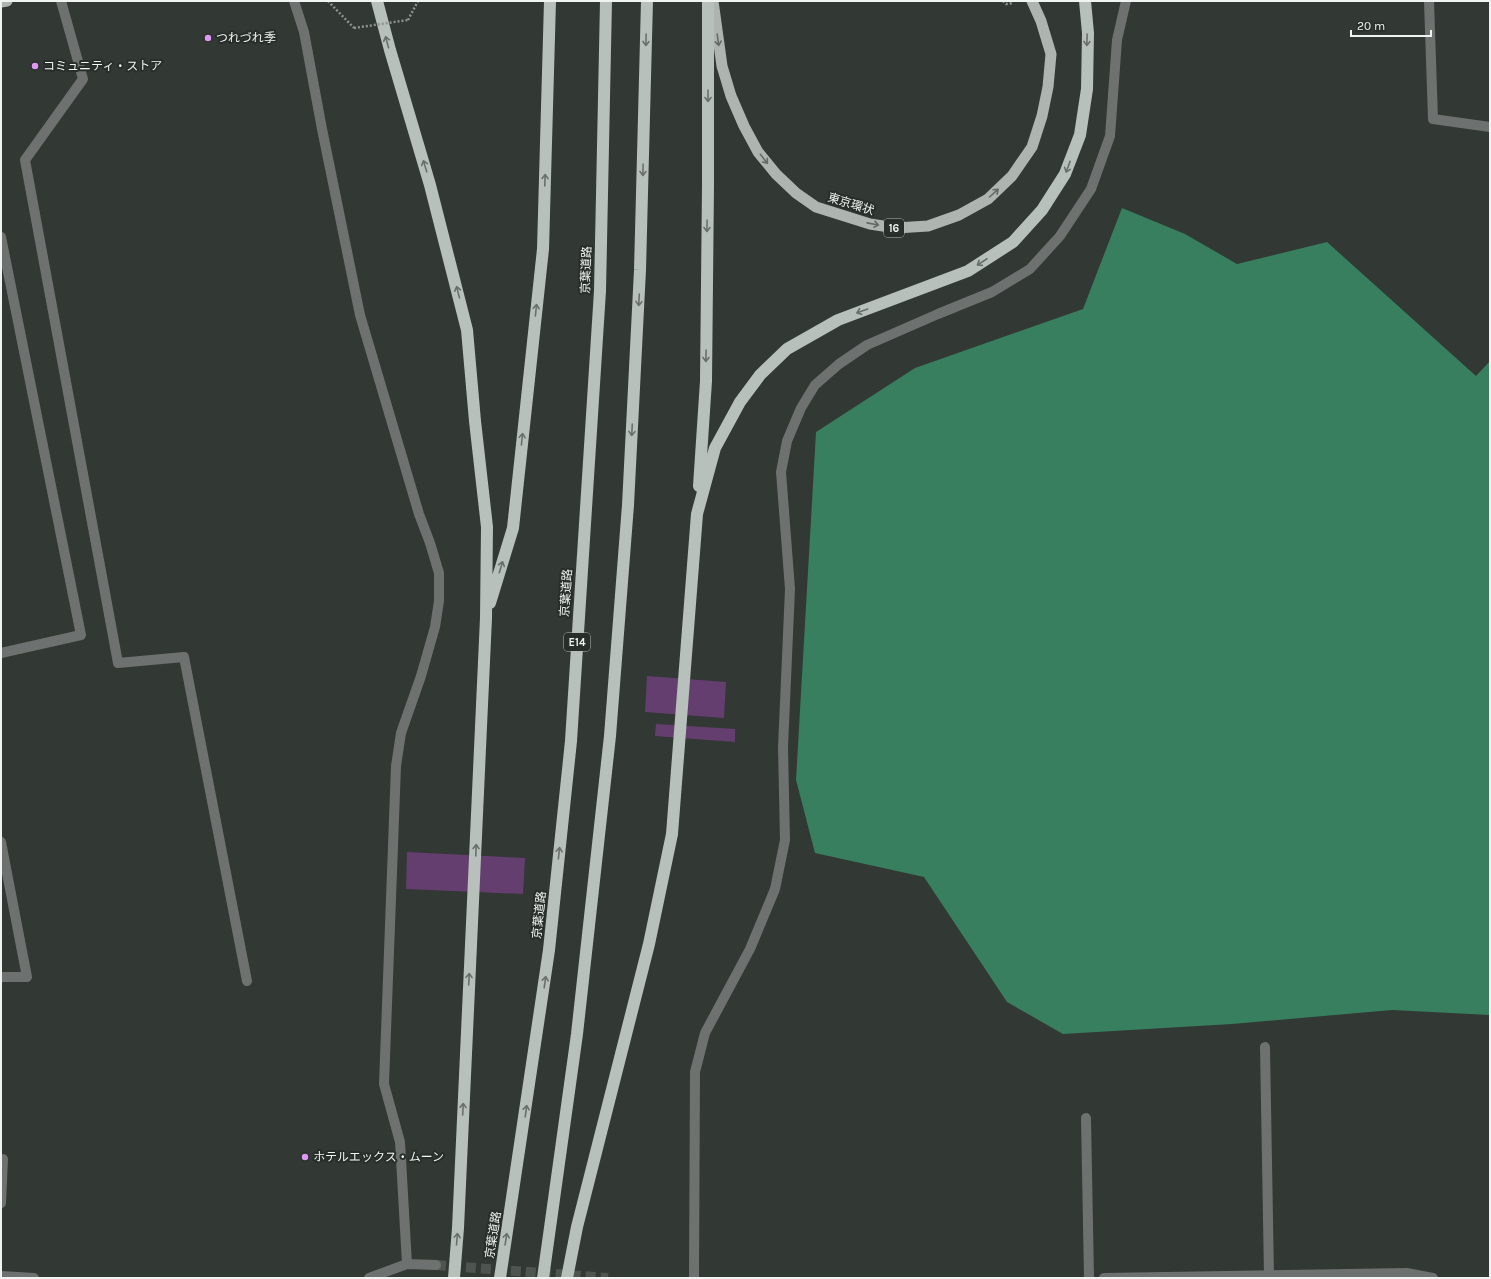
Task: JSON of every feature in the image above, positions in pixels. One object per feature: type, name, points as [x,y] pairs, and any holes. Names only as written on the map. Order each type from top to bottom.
[{"type":"highway","points":[[1,2],[7,1]]},
{"type":"highway","points":[[377,1],[430,185],[468,330],[475,421],[487,527],[486,618],[454,1278]]},
{"type":"highway","points":[[486,618],[513,528],[543,249],[550,1]]},
{"type":"highway","name":"京葉道路","points":[[500,1278],[550,950],[571,741],[600,291],[606,1]]},
{"type":"highway","points":[[543,1278],[577,1034],[610,736],[628,505],[640,270],[647,1]]},
{"type":"highway","points":[[567,1278],[577,1227],[649,944],[672,834],[706,381],[708,1]]},
{"type":"highway","name":"東京環状","points":[[713,1],[722,66],[744,126],[758,152],[776,174],[796,193],[816,207],[870,224],[896,228],[928,226],[959,215],[988,199],[1012,176],[1032,147],[1042,116],[1048,87],[1051,54],[1041,21],[1032,1]]},
{"type":"highway","points":[[697,514],[715,448],[740,402],[760,375],[787,349],[838,320],[968,271],[1013,242],[1042,210],[1065,174],[1080,135],[1087,89],[1088,33],[1085,1]]},
{"type":"street","points":[[61,1],[83,80],[25,160],[118,663],[184,657],[247,981]]},
{"type":"street","points":[[294,1],[304,32],[360,315],[418,514],[430,543],[439,573],[440,601],[435,627],[421,676],[401,733],[396,766],[384,1084],[400,1142],[408,1264]]},
{"type":"street","points":[[694,1278],[695,1072],[704,1033],[750,949],[775,889],[785,840],[783,747],[790,589],[781,472],[787,441],[801,408],[815,385],[839,364],[867,345],[992,292],[1030,269],[1060,236],[1091,189],[1110,136],[1117,40],[1126,1]]},
{"type":"street","points":[[1429,1],[1434,119],[1490,127]]},
{"type":"street","points":[[1,237],[81,635],[1,653]]},
{"type":"street","points":[[1,842],[27,977],[1,977]]},
{"type":"street","points":[[1264,1047],[1269,1276]]},
{"type":"street","points":[[1086,1118],[1089,1278]]},
{"type":"street","points":[[1,1203],[3,1159]]},
{"type":"street","points":[[369,1278],[408,1264],[436,1265]]},
{"type":"street","points":[[1104,1278],[1407,1273],[1432,1278]]},
{"type":"street","points":[[1,1276],[34,1278]]},
{"type":"path","points":[[328,1],[354,28],[408,20],[418,1]]},
{"type":"path","points":[[1003,1],[1006,4]]},
{"type":"green space","points":[[1122,208],[1185,234],[1237,264],[1327,242],[1476,376],[1490,361],[1490,1015],[1392,1010],[1232,1024],[1063,1034],[1007,1002],[924,877],[815,853],[796,780],[816,432],[915,368],[1083,309]]},
{"type":"building","points":[[647,676],[726,682],[724,718],[645,712]]},
{"type":"building","points":[[656,724],[735,729],[735,742],[655,736]]},
{"type":"building","points":[[407,852],[525,858],[523,894],[406,889]]},
{"type":"tunnel","points":[[436,1265],[608,1278]]},
{"type":"place","name":"つれづれ季","points":[[208,38]]},
{"type":"place","name":"コミュニティ・ストア","points":[[35,66]]},
{"type":"place","name":"ホテルエックス・ムーン","points":[[305,1157]]}]
